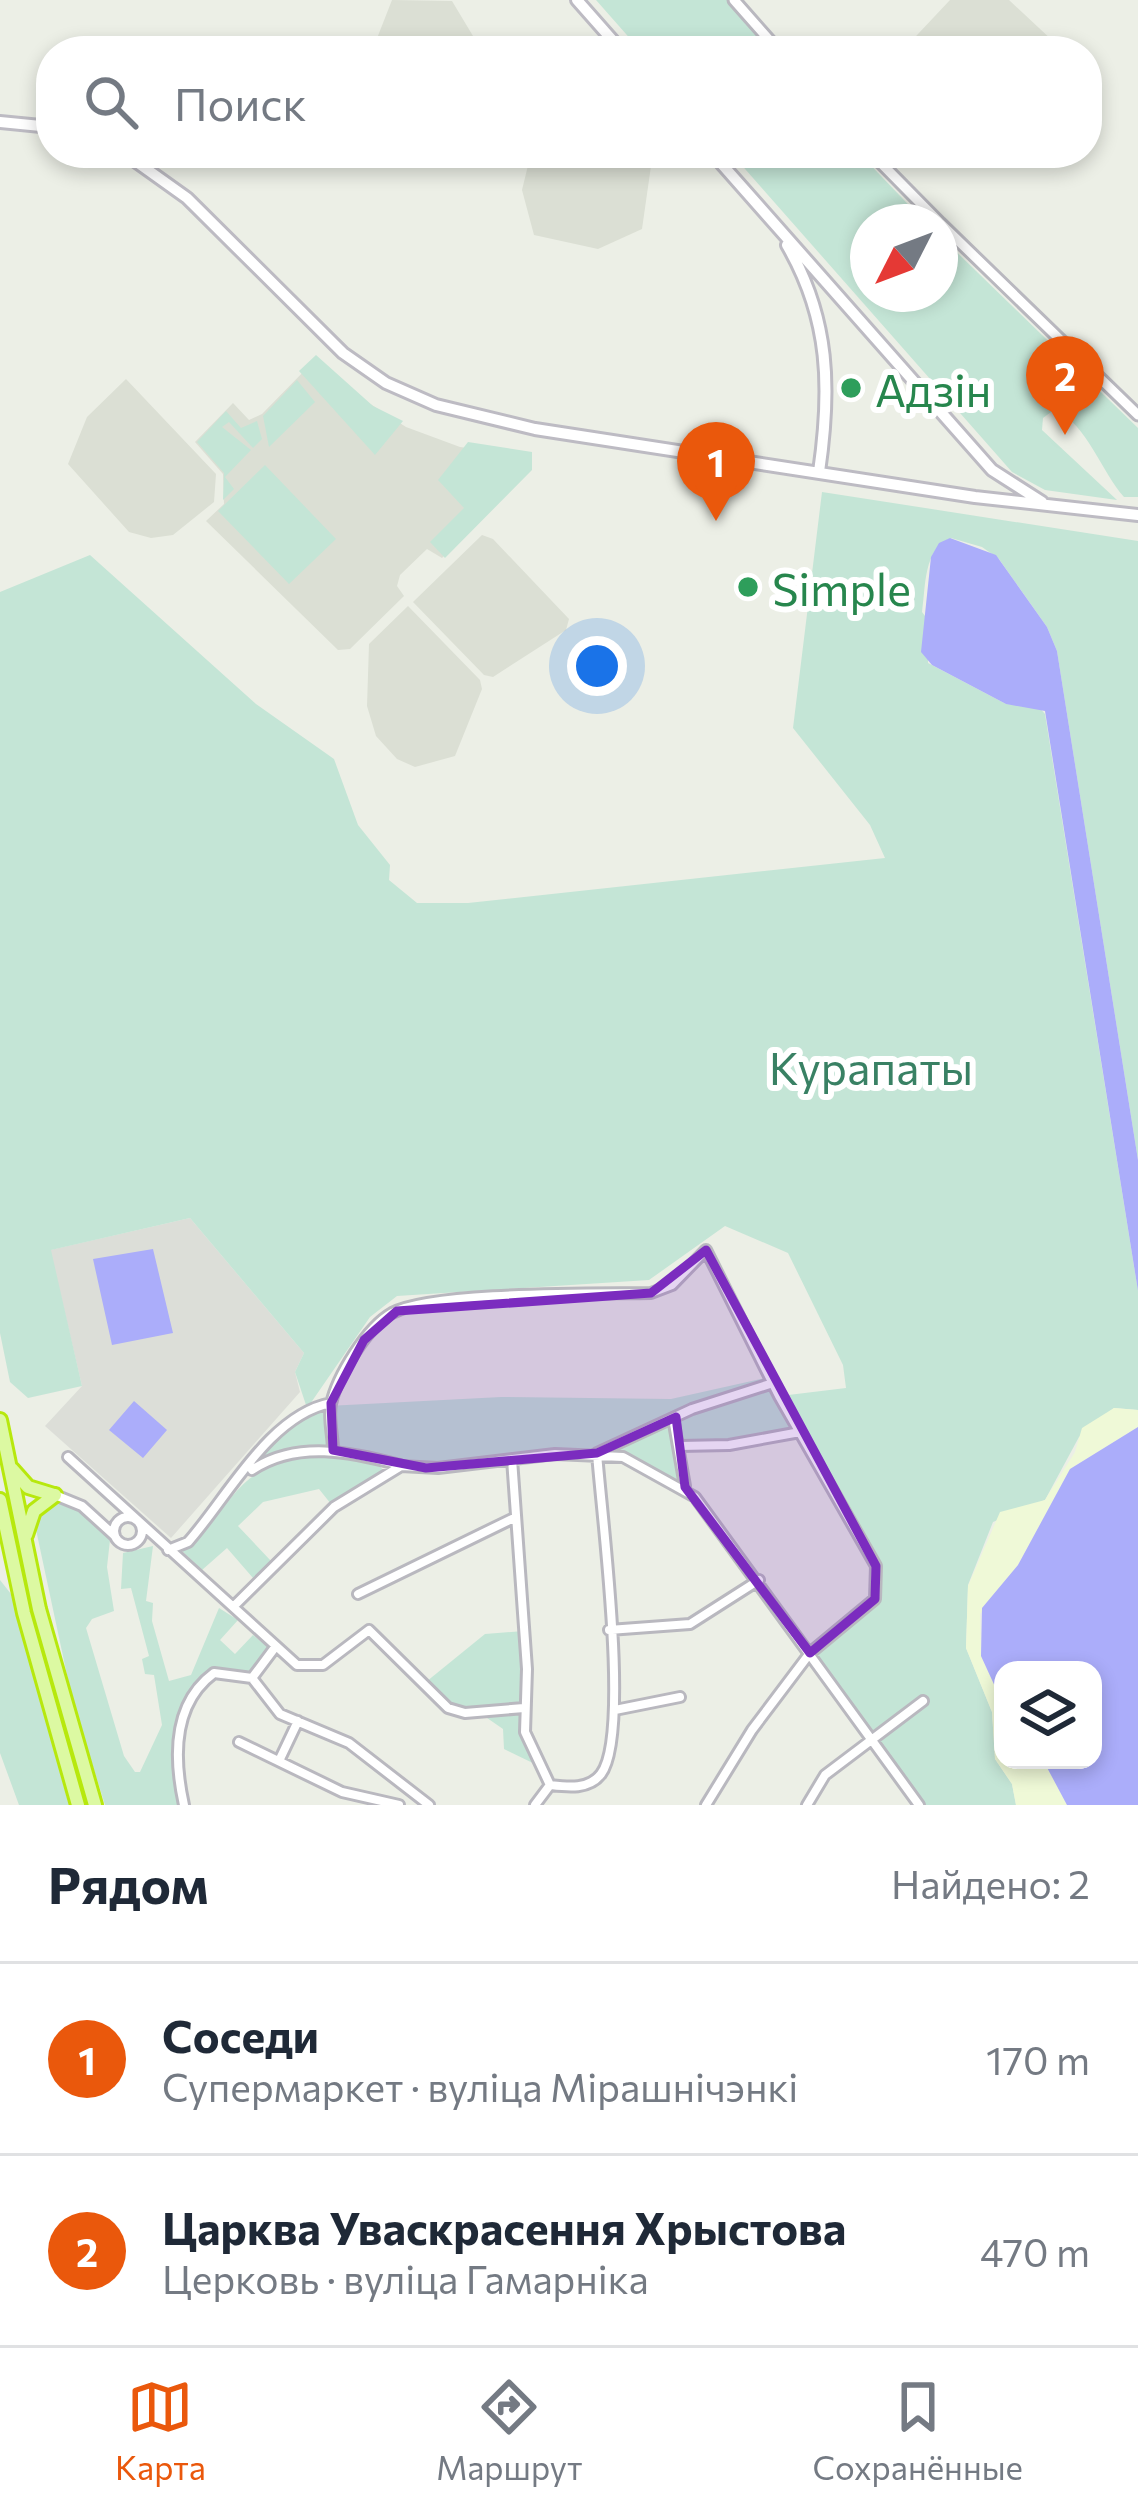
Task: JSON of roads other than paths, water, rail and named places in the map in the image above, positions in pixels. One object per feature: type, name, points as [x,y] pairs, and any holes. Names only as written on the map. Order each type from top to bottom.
[{"type":"highway","points":[[0,1420],[24,1545],[95,1805]]},
{"type":"highway","points":[[9,1466],[28,1487],[55,1495]]},
{"type":"highway","points":[[24,1545],[34,1511],[55,1495]]},
{"type":"highway","points":[[0,1500],[30,1635],[79,1805]]},
{"type":"main road","points":[[577,0],[609,36]]},
{"type":"main road","points":[[0,122],[36,126]]},
{"type":"main road","points":[[145,168],[187,198],[343,352],[409,394],[490,421],[975,497],[1138,515]]},
{"type":"main road","points":[[725,168],[992,470],[998,482],[995,490],[975,497]]},
{"type":"main road","points":[[772,221],[810,291],[826,351],[828,405],[819,472]]},
{"type":"main road","points":[[992,470],[1055,507]]},
{"type":"street","points":[[734,0],[766,36]]},
{"type":"street","points":[[886,168],[921,204]]},
{"type":"street","points":[[958,241],[1138,415]]},
{"type":"street","points":[[333,1450],[331,1403],[364,1340],[397,1311],[488,1298],[651,1293],[672,1285],[706,1250],[879,1578],[870,1604],[810,1653],[752,1730],[706,1805]]},
{"type":"street","points":[[597,1453],[673,1418],[773,1383]]},
{"type":"street","points":[[169,1550],[188,1541],[307,1408],[331,1403]]},
{"type":"street","points":[[673,1418],[685,1487]]},
{"type":"street","points":[[680,1446],[729,1445],[800,1432]]},
{"type":"street","points":[[246,1474],[286,1456],[333,1450],[401,1466],[438,1468],[597,1453],[632,1460],[685,1487],[759,1580],[919,1805]]},
{"type":"street","points":[[550,1785],[588,1784],[603,1772],[615,1710],[597,1453]]},
{"type":"street","points":[[68,1457],[298,1665],[313,1668],[369,1630],[448,1708],[465,1713],[524,1708]]},
{"type":"street","points":[[512,1459],[527,1670],[527,1742],[550,1785]]},
{"type":"street","points":[[233,1607],[334,1508],[401,1466]]},
{"type":"street","points":[[55,1495],[88,1511],[137,1521]]},
{"type":"street","points":[[115,1536],[120,1520],[116,1500]]},
{"type":"street","points":[[88,1511],[125,1544],[159,1541]]},
{"type":"street","points":[[358,1594],[516,1517]]},
{"type":"street","points":[[136,1543],[142,1532],[137,1521]]},
{"type":"street","points":[[609,1630],[690,1624],[759,1580]]},
{"type":"street","points":[[252,1678],[276,1646]]},
{"type":"street","points":[[184,1805],[176,1742],[196,1691],[214,1673],[252,1678],[276,1711],[349,1743],[429,1805]]},
{"type":"street","points":[[615,1710],[680,1697]]},
{"type":"street","points":[[808,1805],[825,1775],[923,1701]]},
{"type":"street","points":[[279,1761],[298,1721]]},
{"type":"street","points":[[239,1742],[342,1792],[399,1805]]},
{"type":"street","points":[[535,1805],[550,1785]]},
{"type":"water","points":[[950,538],[996,555],[1047,627],[1057,651],[1138,1160],[1138,1291],[1045,711],[1006,704],[932,665],[921,652],[931,557],[939,543]]},
{"type":"water","points":[[153,1249],[173,1333],[112,1345],[93,1259]]},
{"type":"water","points":[[134,1401],[167,1430],[143,1458],[109,1430]]},
{"type":"water","points":[[1138,1427],[1138,1805],[1067,1805],[1048,1769],[1102,1769],[1102,1661],[994,1661],[994,1684],[981,1656],[982,1608],[1018,1565],[1070,1469]]},
{"type":"place","name":"Адзін","points":[[851,388]]},
{"type":"place","name":"Царква Уваскрасення Хрыстова","points":[[1065,435]]},
{"type":"place","name":"Соседи","points":[[716,521]]},
{"type":"place","name":"Simple","points":[[748,587]]},
{"type":"park label","name":"Курапаты","points":[[871,1066]]}]
